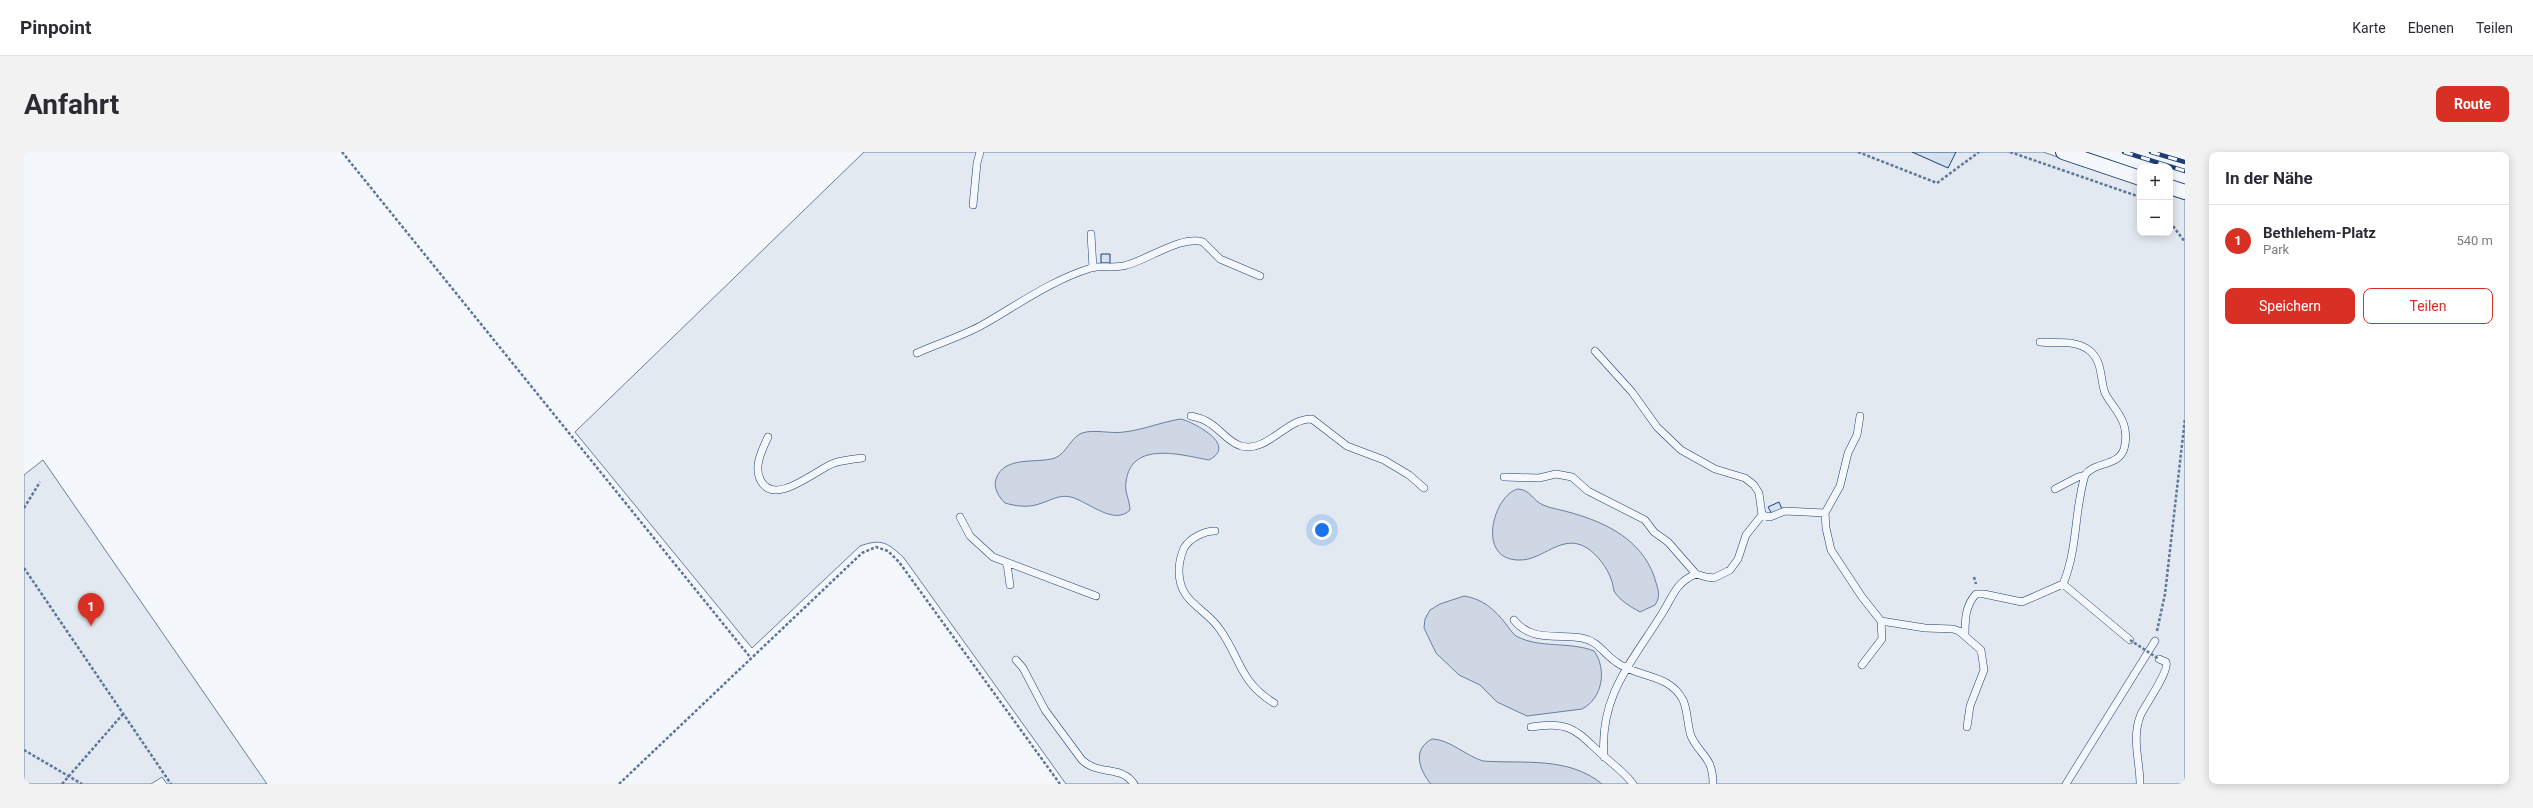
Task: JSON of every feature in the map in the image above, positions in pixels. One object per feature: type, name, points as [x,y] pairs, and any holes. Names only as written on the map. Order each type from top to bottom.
[{"type":"street","points":[[2063,152],[2137,177]]},
{"type":"street","points":[[2173,188],[2185,192]]},
{"type":"lane","points":[[973,205],[976,163],[980,152]]},
{"type":"lane","points":[[1091,234],[1093,268]]},
{"type":"lane","points":[[917,353],[983,324],[1019,301],[1093,268],[1110,268],[1127,265],[1187,240],[1196,239],[1203,242],[1220,259],[1229,265],[1260,276]]},
{"type":"lane","points":[[2040,342],[2068,343],[2079,345],[2090,351],[2097,361],[2105,392],[2124,425],[2126,438],[2124,450],[2120,457],[2114,461],[2088,471],[2085,475],[2055,489]]},
{"type":"lane","points":[[1504,477],[1539,478],[1556,474],[1572,477],[1588,491],[1645,520],[1654,532],[1668,542],[1696,574],[1714,578],[1730,570],[1738,559],[1746,535],[1762,515],[1759,493],[1754,485],[1745,478],[1715,469],[1681,450],[1657,427],[1632,392],[1595,351]]},
{"type":"lane","points":[[1191,416],[1206,421],[1232,442],[1242,446],[1254,446],[1266,441],[1297,420],[1312,419],[1347,446],[1384,460],[1409,475],[1424,488]]},
{"type":"lane","points":[[1860,416],[1857,435],[1848,453],[1840,486],[1825,513],[1826,528],[1831,550],[1862,597],[1882,621],[1882,639],[1862,666]]},
{"type":"lane","points":[[768,437],[758,462],[758,473],[764,486],[770,489],[786,489],[833,463],[862,458]]},
{"type":"lane","points":[[1965,636],[1966,614],[1969,601],[1976,594],[1984,594],[2022,602],[2062,584],[2070,568],[2075,545],[2085,475]]},
{"type":"lane","points":[[1762,515],[1770,517],[1785,511],[1825,513]]},
{"type":"lane","points":[[960,517],[970,536],[981,548],[1007,564],[1052,578],[1096,596]]},
{"type":"lane","points":[[1215,531],[1199,535],[1185,546],[1179,568],[1182,589],[1186,596],[1221,629],[1252,687],[1274,703]]},
{"type":"lane","points":[[1007,564],[1010,585]]},
{"type":"lane","points":[[1604,757],[1603,730],[1605,717],[1626,667],[1663,613],[1671,595],[1679,584],[1696,574]]},
{"type":"lane","points":[[2062,584],[2130,640]]},
{"type":"lane","points":[[1514,620],[1519,626],[1535,634],[1593,641],[1616,663],[1665,681],[1676,690],[1686,709],[1691,736],[1711,764],[1713,784]]},
{"type":"lane","points":[[1882,621],[1925,628],[1953,629],[1965,636],[1980,650],[1985,663],[1982,677],[1970,706],[1968,727]]},
{"type":"lane","points":[[2066,784],[2154,641]]},
{"type":"lane","points":[[2140,784],[2136,733],[2141,714],[2166,670],[2166,662],[2159,659]]},
{"type":"lane","points":[[1016,660],[1023,668],[1045,710],[1082,760],[1089,767],[1123,774],[1134,784]]},
{"type":"lane","points":[[1531,727],[1560,725],[1579,732],[1604,757],[1624,771],[1633,784]]},
{"type":"path","points":[[342,152],[750,657]]},
{"type":"path","points":[[1858,152],[1937,183],[1979,152]]},
{"type":"path","points":[[2010,152],[2137,196]]},
{"type":"path","points":[[2173,226],[2185,242]]},
{"type":"path","points":[[2154,641],[2165,594],[2185,418]]},
{"type":"path","points":[[24,508],[40,482]]},
{"type":"path","points":[[619,784],[750,657],[862,553],[876,547],[888,552],[899,562],[1060,784]]},
{"type":"path","points":[[24,568],[171,784]]},
{"type":"path","points":[[2130,640],[2159,659]]},
{"type":"path","points":[[62,784],[123,714]]},
{"type":"path","points":[[24,750],[82,784]]},
{"type":"shaded area","points":[[864,152],[2043,152],[2137,184],[2137,236],[2173,236],[2173,196],[2185,200],[2185,784],[1066,784],[904,558],[889,546],[884,543],[874,542],[860,546],[752,648],[575,432]]},
{"type":"shaded area","points":[[1181,419],[1195,425],[1211,435],[1217,441],[1219,448],[1217,454],[1209,460],[1185,455],[1159,453],[1147,455],[1137,460],[1130,469],[1126,482],[1130,510],[1124,514],[1109,514],[1067,496],[1062,496],[1030,506],[1013,505],[1005,503],[997,492],[995,486],[996,479],[1000,471],[1006,466],[1013,463],[1055,458],[1063,453],[1074,438],[1082,433],[1092,431],[1124,432]]},
{"type":"shaded area","points":[[43,460],[267,784],[167,784],[162,777],[151,784],[24,784],[24,475]]},
{"type":"shaded area","points":[[1518,489],[1526,491],[1536,501],[1550,508],[1572,513],[1598,522],[1610,528],[1632,543],[1641,552],[1654,576],[1659,594],[1655,605],[1640,612],[1629,606],[1614,591],[1610,575],[1602,562],[1587,548],[1578,544],[1569,543],[1561,545],[1528,559],[1519,560],[1505,557],[1497,550],[1493,539],[1493,526],[1496,514],[1502,502],[1509,493]]},
{"type":"shaded area","points":[[1464,596],[1471,597],[1488,606],[1502,619],[1516,636],[1525,640],[1545,644],[1575,646],[1594,651],[1601,666],[1601,683],[1595,698],[1582,709],[1527,716],[1497,702],[1480,685],[1459,675],[1436,653],[1424,628],[1425,619],[1430,610],[1440,604]]},
{"type":"shaded area","points":[[1432,739],[1445,742],[1483,761],[1529,762],[1560,765],[1589,775],[1602,784],[1431,784],[1423,772],[1420,754],[1426,743]]},
{"type":"building","points":[[1912,152],[1956,152],[1948,168]]},
{"type":"building","points":[[1101,254],[1110,254],[1110,263],[1101,263]]},
{"type":"building","points":[[1779,502],[1782,509],[1772,514],[1768,507]]},
{"type":"railway","points":[[2124,152],[2185,171]]},
{"type":"railway","points":[[2151,152],[2185,162]]},
{"type":"place","name":"Bethlehem-Platz","points":[[91,626]]}]
